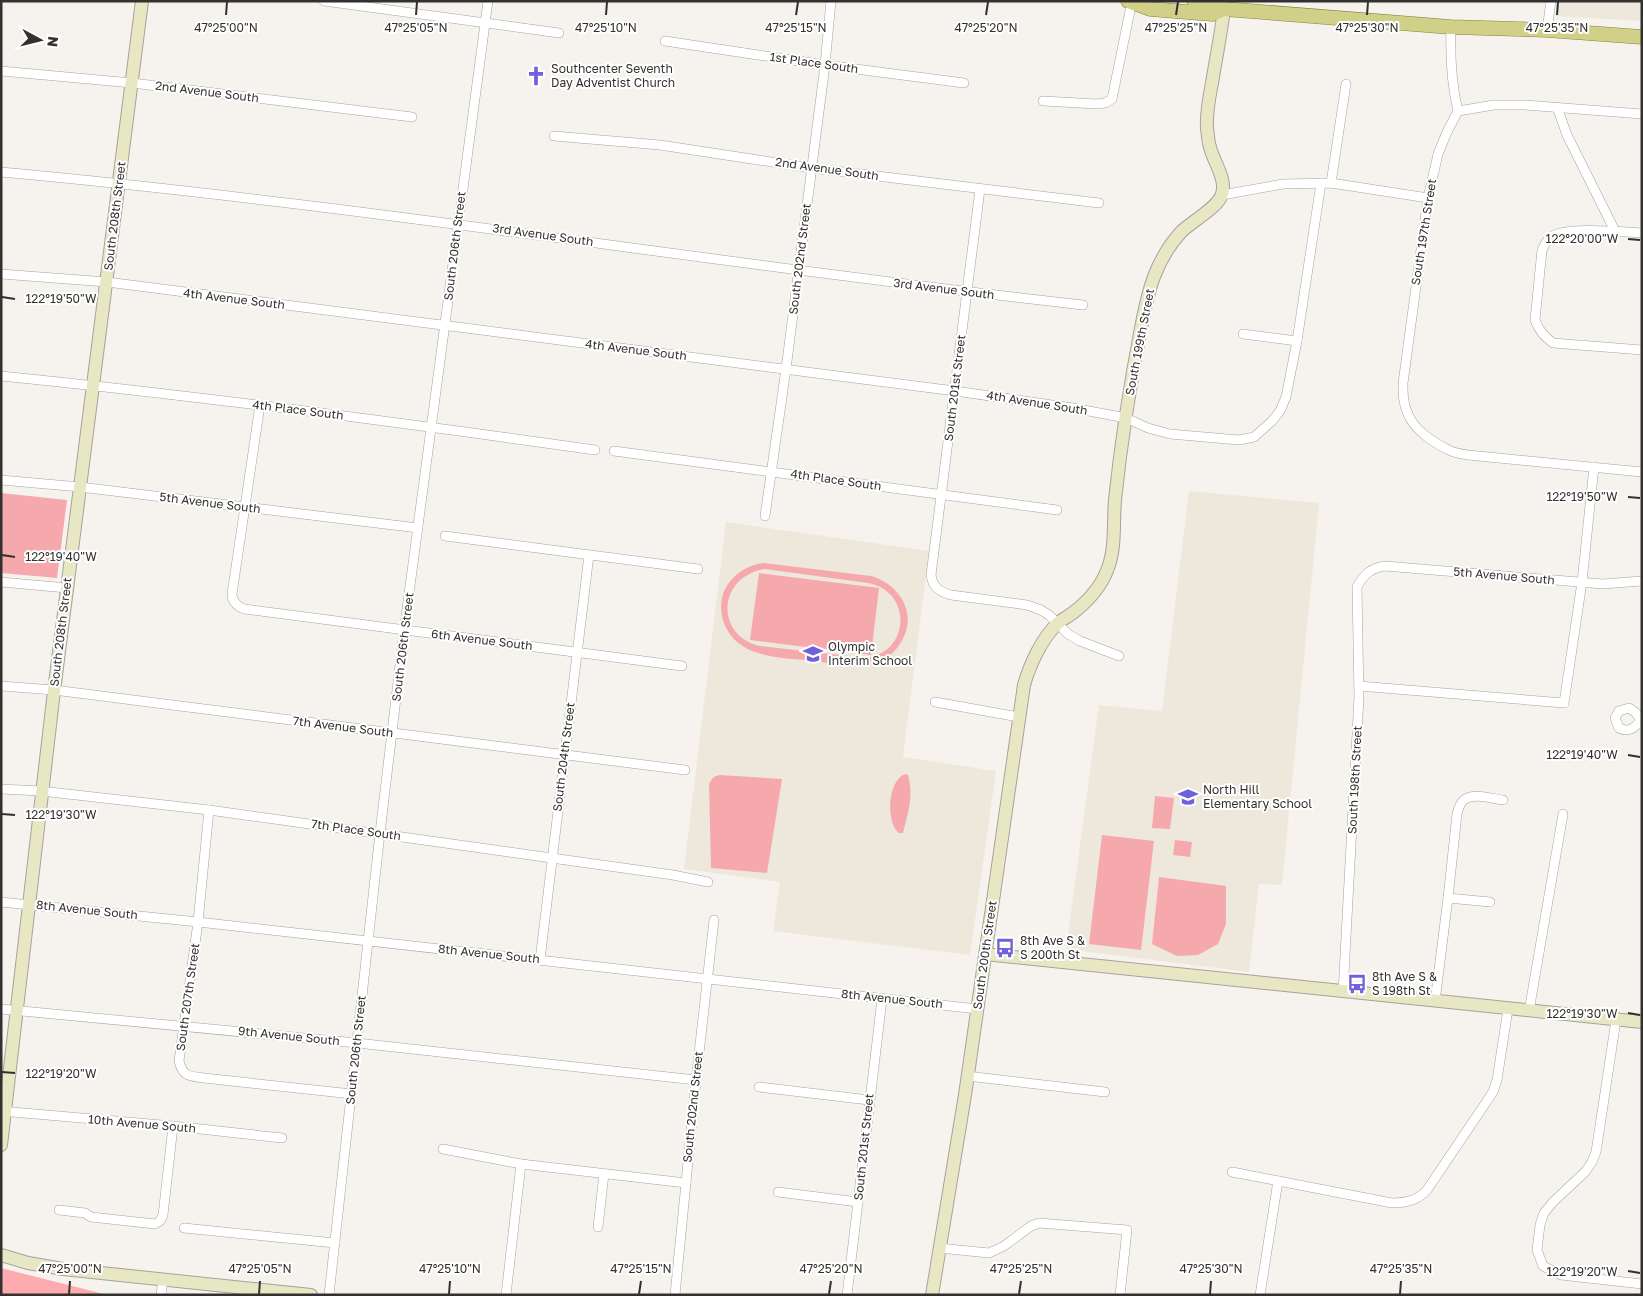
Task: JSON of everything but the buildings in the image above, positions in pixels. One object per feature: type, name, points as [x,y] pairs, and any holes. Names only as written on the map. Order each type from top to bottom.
[{"type":"main road","points":[[1128,1],[1133,1],[1150,10],[1212,14],[1224,9]]},
{"type":"main road","points":[[1194,1],[1213,3],[1224,9],[1451,27],[1547,30],[1642,37]]},
{"type":"street","name":"South 208th Street","points":[[1,1145],[3,1111],[66,588],[142,1]]},
{"type":"street","points":[[324,1],[560,33]]},
{"type":"street","name":"South 206th Street","points":[[329,1295],[404,630],[488,1]]},
{"type":"street","name":"South 202nd Street","points":[[765,516],[825,65],[831,1]]},
{"type":"street","points":[[1043,101],[1097,104],[1105,103],[1112,99],[1133,1]]},
{"type":"street","points":[[1547,30],[1550,1]]},
{"type":"street","points":[[1224,9],[1208,104],[1207,126],[1210,146],[1222,181],[1222,195],[1276,185],[1332,182],[1428,198]]},
{"type":"street","points":[[1451,27],[1450,60],[1452,88],[1458,111],[1494,105],[1557,107],[1642,114]]},
{"type":"street","name":"1st Place South","points":[[665,41],[825,65],[964,83]]},
{"type":"street","name":"2nd Avenue South","points":[[1,71],[132,83],[412,117]]},
{"type":"street","points":[[1332,182],[1346,84]]},
{"type":"street","points":[[1557,107],[1567,135],[1615,231]]},
{"type":"street","name":"South 197th Street","points":[[1458,111],[1438,154],[1428,198],[1403,383],[1404,399],[1408,414],[1426,435],[1450,451],[1468,455],[1594,467]]},
{"type":"street","name":"2nd Avenue South","points":[[554,136],[660,145],[811,168],[1099,203]]},
{"type":"street","name":"3rd Avenue South","points":[[1,172],[119,183],[458,224],[967,292],[1083,305]]},
{"type":"street","points":[[1243,334],[1297,341],[1320,183]]},
{"type":"street","name":"South 201st Street","points":[[980,189],[931,575],[935,587],[941,592],[1027,605],[1041,610],[1058,624]]},
{"type":"street","name":"South 199th Street","points":[[1058,624],[1076,611],[1091,595],[1109,566],[1115,500],[1126,418],[1141,328],[1155,271],[1166,251],[1182,231],[1214,205],[1222,195]]},
{"type":"street","points":[[1642,233],[1574,231],[1552,235],[1542,250],[1536,320],[1538,329],[1554,343],[1642,350]]},
{"type":"street","name":"4th Avenue South","points":[[1,274],[107,282],[955,391],[1073,408],[1126,418],[1148,428],[1170,434],[1239,440],[1254,437],[1280,411],[1286,397],[1297,341]]},
{"type":"street","name":"4th Place South","points":[[1,376],[260,405],[595,450]]},
{"type":"street","points":[[245,508],[260,405]]},
{"type":"street","name":"4th Place South","points":[[614,451],[1057,510]]},
{"type":"street","points":[[1359,686],[1564,703],[1582,582],[1594,467],[1642,472]]},
{"type":"street","name":"5th Avenue South","points":[[1,480],[80,487],[418,528]]},
{"type":"street","name":"6th Avenue South","points":[[245,508],[232,594],[232,599],[238,607],[682,666]]},
{"type":"street","points":[[446,536],[698,569]]},
{"type":"street","name":"South 204th Street","points":[[540,960],[589,554]]},
{"type":"street","name":"5th Avenue South","points":[[1368,572],[1375,568],[1386,566],[1603,584],[1642,581]]},
{"type":"street","name":"South 198th Street","points":[[1343,992],[1359,686],[1357,587],[1368,572]]},
{"type":"street","points":[[1,582],[66,588]]},
{"type":"street","points":[[1058,624],[1068,634],[1080,641],[1119,656]]},
{"type":"street","name":"South 200th Street","points":[[932,1295],[1028,672],[1045,640],[1058,624]]},
{"type":"street","name":"7th Avenue South","points":[[1,686],[54,690],[685,770]]},
{"type":"street","points":[[935,702],[1020,717]]},
{"type":"street","name":"7th Place South","points":[[1,788],[209,810],[673,875],[708,882]]},
{"type":"street","points":[[1435,1001],[1457,814],[1464,800],[1477,796],[1503,800]]},
{"type":"street","name":"South 207th Street","points":[[209,810],[198,922],[179,1061],[181,1069],[186,1075],[352,1094]]},
{"type":"street","points":[[1529,1011],[1563,814]]},
{"type":"street","points":[[1448,898],[1490,902]]},
{"type":"street","name":"8th Avenue South","points":[[1,902],[198,922],[977,1009]]},
{"type":"street","name":"South 202nd Street","points":[[674,1295],[714,920]]},
{"type":"street","points":[[985,954],[1642,1022]]},
{"type":"street","name":"South 201st Street","points":[[847,1295],[882,999]]},
{"type":"street","name":"9th Avenue South","points":[[1,1009],[357,1043],[696,1080]]},
{"type":"street","points":[[1232,1172],[1392,1202],[1411,1201],[1421,1197],[1493,1092],[1497,1080],[1508,1009]]},
{"type":"street","points":[[1616,1020],[1596,1152],[1585,1172],[1544,1213],[1540,1225],[1537,1250],[1543,1266],[1561,1274],[1642,1284]]},
{"type":"street","points":[[967,1076],[1105,1092]]},
{"type":"street","points":[[759,1087],[869,1100]]},
{"type":"street","name":"10th Avenue South","points":[[3,1111],[282,1138]]},
{"type":"street","points":[[59,1210],[85,1213],[91,1218],[155,1224],[160,1221],[173,1126]]},
{"type":"street","points":[[443,1149],[521,1164],[686,1183]]},
{"type":"street","points":[[506,1295],[521,1164]]},
{"type":"street","points":[[598,1227],[604,1174]]},
{"type":"street","points":[[1260,1295],[1278,1181]]},
{"type":"street","points":[[778,1192],[858,1202]]},
{"type":"street","points":[[939,1248],[989,1253],[1004,1246],[1031,1226],[1039,1223],[1127,1230],[1120,1295]]},
{"type":"street","points":[[184,1228],[335,1243]]},
{"type":"street","points":[[1,1255],[28,1264],[311,1295]]},
{"type":"street","points":[[161,1295],[163,1279]]},
{"type":"shaded area","points":[[1558,1],[1642,1],[1642,21],[1556,16]]},
{"type":"shaded area","name":"North Hill Elementary School","points":[[1189,491],[1319,503],[1282,885],[1259,884],[1249,972],[1066,949],[1099,705],[1162,711]]},
{"type":"shaded area","points":[[1,493],[67,500],[57,578],[1,573]]},
{"type":"shaded area","name":"Olympic Interim School","points":[[726,522],[929,551],[903,757],[996,771],[970,955],[773,931],[780,882],[684,869]]},
{"type":"shaded area","points":[[764,563],[871,576],[879,579],[894,589],[905,604],[908,622],[901,642],[889,656],[879,662],[866,666],[844,666],[776,657],[751,650],[740,644],[731,635],[724,623],[721,610],[723,593],[736,575],[746,568]],"holes":[[[765,569],[868,583],[882,588],[893,597],[899,608],[901,621],[898,633],[892,644],[881,653],[867,658],[760,646],[745,640],[734,630],[729,618],[728,606],[731,593],[738,582],[750,574]]]},
{"type":"shaded area","points":[[759,573],[879,588],[871,655],[750,640]]},
{"type":"shaded area","points":[[905,774],[908,775],[910,782],[910,797],[903,833],[899,833],[892,821],[890,802],[895,785],[899,778]]},
{"type":"shaded area","points":[[720,775],[782,779],[767,873],[711,868],[709,784],[713,778]]},
{"type":"shaded area","points":[[1155,796],[1174,798],[1170,829],[1152,828]]},
{"type":"shaded area","points":[[1102,835],[1154,841],[1141,950],[1089,944]]},
{"type":"shaded area","points":[[1175,840],[1192,842],[1190,857],[1173,855]]},
{"type":"shaded area","points":[[1159,877],[1226,886],[1226,924],[1218,944],[1198,955],[1177,956],[1152,944]]},
{"type":"shaded area","points":[[1,1268],[108,1295],[1,1295]]},
{"type":"place","name":"Southcenter Seventh Day Adventist Church","points":[[536,76]]},
{"type":"place","name":"Olympic Interim School","points":[[813,654]]},
{"type":"place","name":"North Hill Elementary School","points":[[1188,797]]},
{"type":"place","name":"8th Ave S & S 200th St","points":[[1005,948]]},
{"type":"place","name":"8th Ave S & S 198th St","points":[[1357,984]]}]
